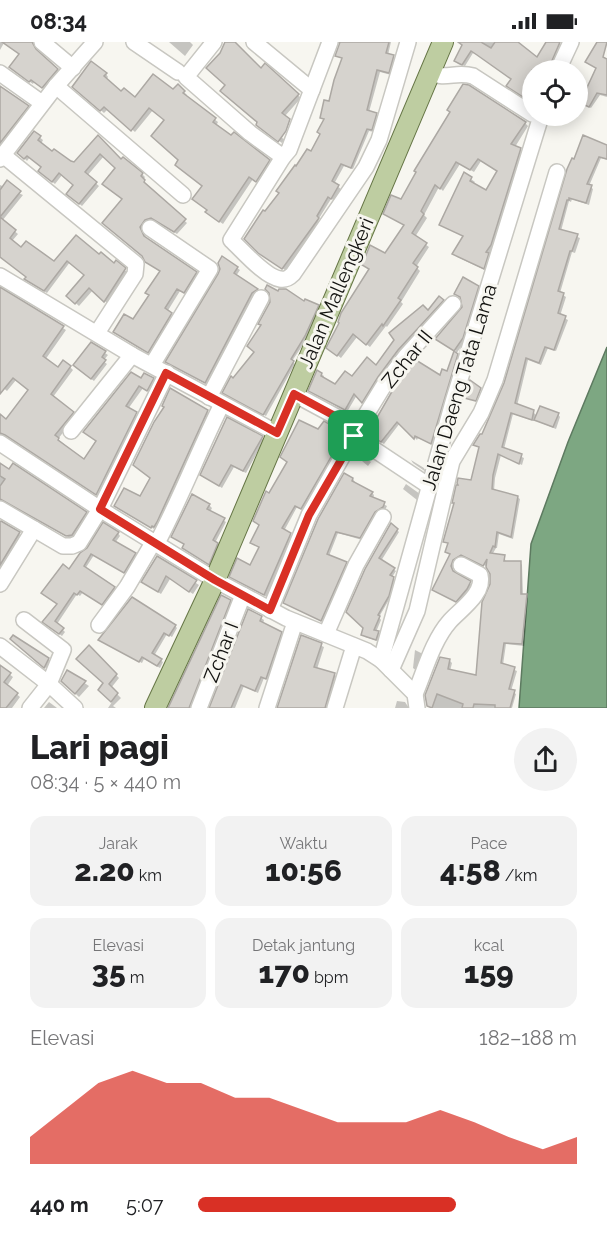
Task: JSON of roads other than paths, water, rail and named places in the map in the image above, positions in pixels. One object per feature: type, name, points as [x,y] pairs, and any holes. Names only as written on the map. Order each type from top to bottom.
[{"type":"main road","name":"Jalan Mallengkeri","points":[[156,708],[215,580],[443,42]]},
{"type":"street","points":[[42,42],[73,68]]},
{"type":"street","points":[[95,42],[42,103],[2,157],[136,264],[135,274],[97,333]]},
{"type":"street","points":[[134,42],[178,72]]},
{"type":"street","points":[[214,42],[186,77],[250,133],[283,157]]},
{"type":"street","points":[[254,42],[312,90]]},
{"type":"street","points":[[330,42],[289,150],[231,240],[269,275],[282,280],[293,274],[366,167],[375,147],[408,42]]},
{"type":"street","points":[[563,60],[571,42]]},
{"type":"street","points":[[0,73],[42,103]]},
{"type":"street","points":[[429,73],[442,77],[466,74],[473,76],[522,107]]},
{"type":"street","points":[[56,86],[183,195]]},
{"type":"street","name":"Jalan Daeng Tata Lama","points":[[386,665],[429,486],[534,126]]},
{"type":"street","points":[[375,147],[395,155]]},
{"type":"street","points":[[386,665],[417,611],[452,461],[481,413],[495,380],[557,172]]},
{"type":"street","points":[[150,228],[210,269],[152,365]]},
{"type":"street","points":[[0,276],[132,355],[277,433]]},
{"type":"street","points":[[99,625],[127,587],[173,513],[198,452],[215,401],[261,298]]},
{"type":"street","name":"Zchar II","points":[[270,610],[309,515],[386,382],[453,304]]},
{"type":"street","points":[[71,431],[132,355]]},
{"type":"street","points":[[0,508],[63,546],[79,543],[100,509],[166,373]]},
{"type":"street","points":[[294,394],[357,432],[429,486]]},
{"type":"street","points":[[0,443],[100,509],[215,580],[295,622],[354,646],[386,665],[416,701]]},
{"type":"street","points":[[326,634],[356,565],[383,517]]},
{"type":"street","points":[[0,584],[34,529]]},
{"type":"street","points":[[416,701],[435,645],[448,623],[477,593],[482,581],[480,575],[461,565]]},
{"type":"street","name":"Zchar I","points":[[199,708],[243,595]]},
{"type":"street","points":[[24,620],[63,650],[49,684],[30,708]]},
{"type":"street","points":[[267,708],[295,622]]},
{"type":"street","points":[[0,646],[49,684],[75,708]]},
{"type":"street","points":[[335,708],[354,646]]}]
